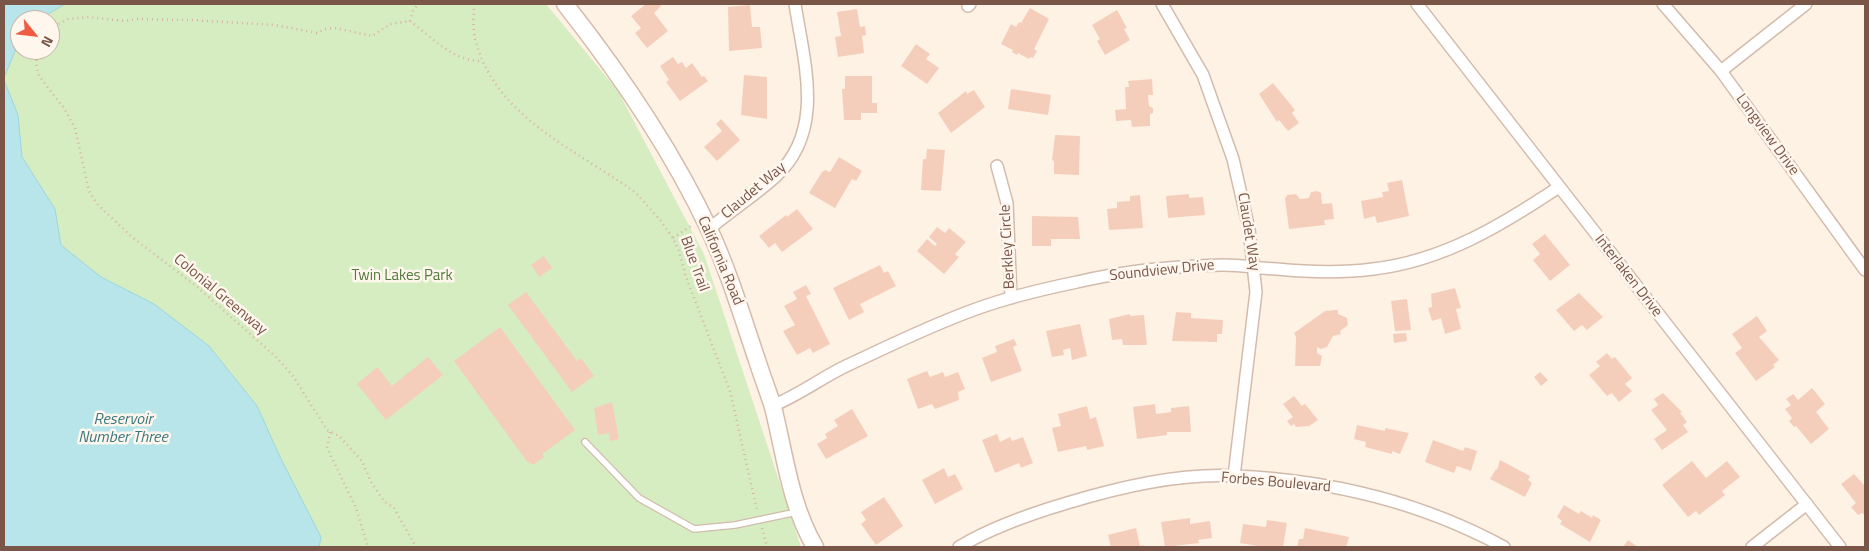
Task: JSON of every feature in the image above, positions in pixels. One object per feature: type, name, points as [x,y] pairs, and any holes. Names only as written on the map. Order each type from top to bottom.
[{"type":"main road","name":"California Road","points":[[565,4],[602,50],[644,112],[706,224],[734,290],[772,406],[798,512],[815,547]]},
{"type":"street","name":"Claudet Way","points":[[706,224],[776,176],[796,152],[803,134],[808,107],[808,83],[795,4]]},
{"type":"street","name":"Claudet Way","points":[[1162,4],[1192,54],[1214,103],[1241,186],[1254,268],[1256,292],[1234,476]]},
{"type":"street","name":"Interlaken Drive","points":[[1418,4],[1840,547]]},
{"type":"street","name":"Longview Drive","points":[[1663,4],[1721,71],[1865,270]]},
{"type":"street","points":[[1721,71],[1806,4]]},
{"type":"street","name":"Berkley Circle","points":[[997,166],[1007,203],[1011,298]]},
{"type":"street","name":"Soundview Drive","points":[[772,406],[791,398],[842,368],[892,344],[976,309],[1011,298],[1078,281],[1130,272],[1224,265],[1254,268],[1351,271],[1375,269],[1420,259],[1478,237],[1510,219],[1558,186]]},
{"type":"street","name":"Forbes Boulevard","points":[[958,547],[1007,523],[1084,498],[1132,486],[1184,478],[1234,476],[1312,484],[1383,499],[1436,516],[1504,547]]},
{"type":"street","points":[[1752,547],[1807,504]]},
{"type":"lane","points":[[586,442],[639,498],[694,529],[760,520],[798,512]]},
{"type":"path","points":[[410,21],[413,11],[418,4]]},
{"type":"path","name":"Blue Trail","points":[[474,4],[475,41],[482,61],[520,114],[636,193],[649,206],[673,238],[730,391],[744,461],[767,547]]},
{"type":"path","points":[[60,23],[68,19],[89,17],[124,21],[137,19],[182,20],[275,25],[317,33],[325,29],[335,28],[372,36],[390,24],[410,21]]},
{"type":"path","points":[[410,21],[440,46],[454,54],[470,61],[482,61]]},
{"type":"path","name":"Colonial Greenway","points":[[36,60],[39,76],[64,108],[75,128],[88,191],[98,206],[132,237],[196,286],[275,356],[294,376],[330,432],[339,436],[362,461],[371,482],[384,501],[394,508],[416,547]]},
{"type":"path","points":[[673,238],[706,224]]},
{"type":"path","points":[[330,432],[327,448],[356,508],[368,547]]},
{"type":"green space","name":"Twin Lakes Park","points":[[4,4],[546,4],[618,91],[704,254],[801,547],[4,547]]},
{"type":"water","points":[[4,4],[65,4],[55,10],[10,10],[11,60],[4,78]]},
{"type":"water","name":"Reservoir Number Three","points":[[4,80],[18,115],[22,157],[55,209],[61,245],[101,277],[154,304],[209,346],[257,406],[281,459],[321,537],[319,547],[4,547]]},
{"type":"building","points":[[646,4],[659,4],[661,6],[654,13],[668,31],[647,48],[635,33],[641,28],[631,16]]},
{"type":"building","points":[[750,5],[752,27],[760,27],[762,48],[729,51],[728,7]]},
{"type":"building","points":[[1030,8],[1049,19],[1034,49],[1037,51],[1033,58],[1030,57],[1029,59],[1018,53],[1017,55],[1012,52],[1013,50],[1001,44],[1011,24],[1016,27],[1019,22],[1021,23]]},
{"type":"building","points":[[857,9],[860,27],[865,26],[866,35],[862,36],[864,53],[838,57],[835,37],[841,36],[837,12]]},
{"type":"building","points":[[1117,10],[1127,28],[1124,29],[1130,40],[1105,55],[1097,41],[1100,39],[1092,25]]},
{"type":"building","points":[[916,44],[930,54],[926,59],[939,68],[927,84],[901,66]]},
{"type":"building","points":[[673,57],[678,64],[682,62],[686,68],[692,63],[702,77],[704,76],[708,81],[680,101],[666,82],[669,80],[660,66]]},
{"type":"building","points":[[744,75],[767,77],[767,119],[741,115]]},
{"type":"building","points":[[845,76],[872,76],[872,103],[877,103],[877,113],[861,113],[861,120],[844,120],[842,89],[845,89]]},
{"type":"building","points":[[1152,79],[1153,95],[1148,95],[1149,106],[1153,108],[1153,113],[1150,114],[1150,126],[1132,127],[1131,120],[1116,121],[1115,110],[1126,109],[1125,87],[1129,87],[1128,81]]},
{"type":"building","points":[[1273,83],[1295,110],[1292,113],[1299,123],[1288,131],[1279,120],[1277,122],[1259,94]]},
{"type":"building","points":[[1011,89],[1051,95],[1048,115],[1008,109]]},
{"type":"building","points":[[974,90],[985,107],[951,133],[938,113],[966,91],[967,94]]},
{"type":"building","points":[[721,119],[740,140],[717,161],[704,147],[722,131],[716,124]]},
{"type":"building","points":[[1055,135],[1080,136],[1079,175],[1054,174],[1054,161],[1052,160]]},
{"type":"building","points":[[927,149],[945,150],[941,191],[921,190],[923,159],[926,159]]},
{"type":"building","points":[[839,157],[862,171],[856,181],[852,179],[835,208],[809,193],[822,172],[825,170],[830,172]]},
{"type":"building","points":[[1402,180],[1409,216],[1377,223],[1375,216],[1364,219],[1361,201],[1383,197],[1382,192],[1389,191],[1387,183]]},
{"type":"building","points":[[1317,191],[1321,193],[1322,204],[1332,203],[1334,219],[1324,220],[1325,225],[1289,229],[1285,199],[1287,195],[1296,194],[1300,199],[1309,198],[1311,192]]},
{"type":"building","points":[[1189,194],[1189,198],[1203,197],[1205,215],[1168,218],[1166,196]]},
{"type":"building","points":[[1140,195],[1143,228],[1109,230],[1107,209],[1117,208],[1117,202],[1130,201],[1130,196]]},
{"type":"building","points":[[797,209],[813,229],[782,252],[775,243],[769,248],[759,236]]},
{"type":"building","points":[[1032,216],[1078,217],[1080,239],[1051,239],[1051,246],[1032,246]]},
{"type":"building","points":[[937,227],[945,233],[949,228],[966,242],[955,254],[959,257],[944,274],[917,251],[927,239],[935,246],[937,244],[929,237]]},
{"type":"building","points":[[1545,234],[1570,265],[1550,281],[1533,260],[1540,254],[1532,244]]},
{"type":"building","points":[[544,256],[552,268],[539,277],[531,265]]},
{"type":"building","points":[[880,265],[884,273],[888,271],[896,286],[860,304],[864,312],[849,320],[833,288]]},
{"type":"building","points":[[806,285],[811,294],[806,296],[830,344],[813,353],[810,348],[797,355],[783,331],[795,325],[784,306],[797,299],[793,292]]},
{"type":"building","points":[[1455,288],[1461,308],[1456,309],[1461,329],[1445,334],[1441,318],[1432,321],[1428,308],[1432,307],[1431,294]]},
{"type":"building","points":[[526,292],[577,361],[581,358],[594,376],[572,392],[508,305]]},
{"type":"building","points":[[1579,293],[1603,317],[1587,330],[1582,325],[1574,331],[1556,310]]},
{"type":"building","points":[[1407,299],[1411,330],[1395,331],[1391,301]]},
{"type":"building","points":[[1338,310],[1338,314],[1347,318],[1348,325],[1340,331],[1341,334],[1333,336],[1327,347],[1321,349],[1317,347],[1317,353],[1322,356],[1320,366],[1295,366],[1296,337],[1294,333],[1325,311]]},
{"type":"building","points":[[1176,312],[1191,313],[1191,318],[1223,320],[1222,334],[1217,334],[1217,342],[1172,341]]},
{"type":"building","points":[[1130,314],[1130,316],[1144,315],[1147,345],[1123,345],[1122,339],[1112,340],[1109,319]]},
{"type":"building","points":[[1757,316],[1767,331],[1759,337],[1779,360],[1773,365],[1775,367],[1756,381],[1735,353],[1742,348],[1732,334]]},
{"type":"building","points":[[1080,324],[1087,356],[1072,360],[1070,348],[1063,350],[1064,355],[1052,357],[1046,331]]},
{"type":"building","points":[[500,327],[575,430],[542,454],[544,457],[533,465],[530,462],[528,463],[454,361]]},
{"type":"building","points":[[1406,333],[1407,341],[1394,343],[1393,334]]},
{"type":"building","points":[[1014,339],[1017,345],[1013,347],[1022,371],[991,382],[982,358],[997,352],[995,346]]},
{"type":"building","points":[[1607,353],[1612,359],[1615,357],[1632,378],[1625,384],[1632,391],[1619,402],[1612,393],[1607,396],[1589,375],[1600,366],[1596,362]]},
{"type":"building","points":[[428,357],[443,375],[386,420],[357,384],[377,367],[392,386]]},
{"type":"building","points":[[927,371],[930,377],[943,372],[945,377],[958,372],[965,389],[958,392],[959,400],[935,409],[932,404],[918,409],[907,379]]},
{"type":"building","points":[[1540,372],[1548,380],[1541,386],[1534,377]]},
{"type":"building","points":[[1812,388],[1825,404],[1816,412],[1829,429],[1811,444],[1796,426],[1794,427],[1789,421],[1792,418],[1785,409],[1791,405],[1786,399],[1793,394],[1798,400]]},
{"type":"building","points":[[1663,393],[1682,412],[1680,413],[1687,422],[1683,425],[1688,432],[1662,450],[1654,439],[1667,430],[1651,410],[1658,405],[1654,399]]},
{"type":"building","points":[[1294,396],[1302,406],[1305,404],[1318,420],[1309,426],[1296,427],[1294,424],[1291,426],[1287,421],[1293,417],[1283,404]]},
{"type":"building","points":[[612,402],[619,439],[610,441],[609,433],[598,435],[594,408]]},
{"type":"building","points":[[1155,404],[1156,414],[1171,412],[1171,408],[1189,406],[1191,432],[1167,432],[1167,435],[1137,439],[1133,407]]},
{"type":"building","points":[[1087,406],[1090,419],[1096,417],[1104,446],[1087,450],[1086,446],[1058,452],[1052,428],[1061,426],[1058,414]]},
{"type":"building","points":[[852,409],[868,436],[826,459],[817,444],[827,438],[825,434],[838,426],[834,420]]},
{"type":"building","points":[[1357,425],[1385,431],[1385,428],[1409,433],[1400,454],[1392,451],[1392,454],[1365,447],[1366,442],[1354,439]]},
{"type":"building","points":[[997,434],[1000,442],[1010,437],[1012,441],[1023,437],[1033,463],[1021,468],[1019,463],[995,473],[982,440]]},
{"type":"building","points":[[1433,440],[1463,451],[1465,447],[1477,451],[1471,471],[1457,466],[1454,473],[1425,462]]},
{"type":"building","points":[[1500,460],[1530,476],[1528,480],[1532,483],[1525,497],[1490,479],[1497,470]]},
{"type":"building","points":[[1692,461],[1706,478],[1727,461],[1740,477],[1722,491],[1725,495],[1699,515],[1696,511],[1688,517],[1662,485]]},
{"type":"building","points":[[944,468],[948,477],[955,474],[963,489],[935,504],[922,480]]},
{"type":"building","points":[[1854,474],[1865,486],[1865,515],[1862,513],[1858,515],[1851,507],[1856,503],[1841,484]]},
{"type":"building","points":[[884,497],[903,526],[876,545],[861,524],[866,520],[861,512]]},
{"type":"building","points":[[1564,505],[1579,514],[1581,511],[1592,518],[1593,515],[1601,520],[1590,542],[1560,524],[1562,521],[1557,517]]},
{"type":"building","points":[[1190,518],[1190,524],[1210,521],[1212,538],[1198,540],[1199,543],[1165,547],[1161,522]]},
{"type":"building","points":[[1267,520],[1287,523],[1283,547],[1263,547],[1240,543],[1243,524],[1266,527]]},
{"type":"building","points":[[1136,528],[1140,546],[1143,545],[1144,547],[1111,547],[1108,535]]},
{"type":"building","points":[[1305,528],[1349,537],[1346,547],[1297,547],[1299,539],[1303,539]]},
{"type":"building","points":[[1628,540],[1638,547],[1623,547]]}]
